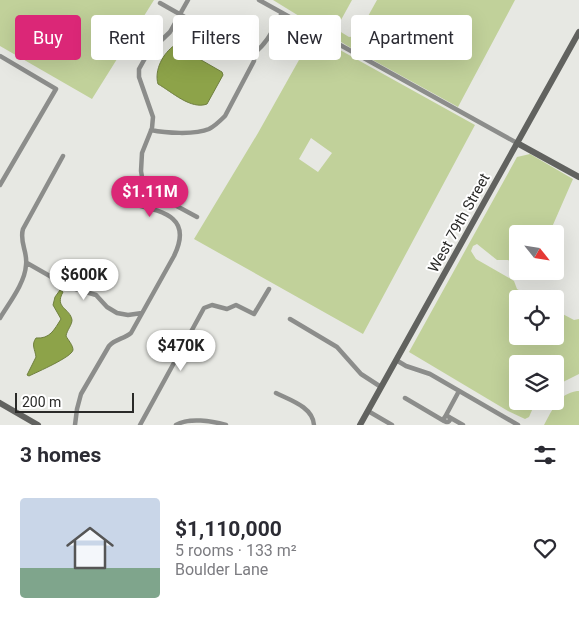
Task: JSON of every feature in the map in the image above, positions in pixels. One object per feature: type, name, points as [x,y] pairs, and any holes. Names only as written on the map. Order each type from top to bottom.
[{"type":"main road","name":"West 79th Street","points":[[360,425],[579,32]]},
{"type":"main road","points":[[517,144],[579,177]]},
{"type":"main road","points":[[0,403],[38,425]]},
{"type":"street","points":[[188,0],[170,32],[148,53],[139,69],[139,77],[153,117],[152,130],[142,153],[141,171],[143,183],[149,191],[197,218]]},
{"type":"street","points":[[259,0],[517,144]]},
{"type":"street","points":[[160,3],[179,14]]},
{"type":"street","points":[[259,49],[268,39],[282,13]]},
{"type":"street","points":[[0,56],[56,88],[0,185]]},
{"type":"street","points":[[152,130],[164,133],[208,130],[225,116],[254,60]]},
{"type":"street","points":[[0,318],[22,281],[27,263],[21,238],[23,229],[63,156]]},
{"type":"street","points":[[75,425],[81,394],[109,346],[130,334],[178,248],[180,235],[178,224],[174,218],[159,210],[129,203]]},
{"type":"street","points":[[27,263],[69,287],[96,295],[107,307],[117,313],[128,315],[142,313]]},
{"type":"street","points":[[140,425],[207,306],[212,305],[226,309],[236,305],[254,314],[270,290]]},
{"type":"street","points":[[290,319],[337,347],[361,374],[381,387]]},
{"type":"street","points":[[396,360],[406,366],[430,374],[518,425]]},
{"type":"street","points":[[447,420],[459,391]]},
{"type":"street","points":[[276,393],[308,410],[314,423]]},
{"type":"street","points":[[405,398],[447,420],[463,425]]},
{"type":"street","points":[[368,411],[392,425]]},
{"type":"street","points":[[176,425],[184,422],[201,421],[226,425]]},
{"type":"shaded area","points":[[0,0],[154,0],[145,15],[91,15],[91,60],[116,60],[92,99],[24,60],[81,60],[81,15],[15,15],[15,55],[0,46]]},
{"type":"shaded area","points":[[273,0],[352,0],[341,20],[341,15],[297,15]]},
{"type":"shaded area","points":[[377,0],[515,0],[458,107],[373,60],[472,60],[472,15],[369,15]]},
{"type":"shaded area","points":[[341,32],[351,37],[351,48],[341,42]]},
{"type":"shaded area","points":[[173,46],[173,60],[201,60],[222,72],[223,75],[207,104],[195,105],[158,84],[157,73],[160,62]]},
{"type":"shaded area","points":[[341,51],[351,56],[351,60],[358,60],[475,125],[363,334],[194,239],[258,133],[299,60],[341,60]],"holes":[[[311,138],[332,153],[318,172],[299,159]]]},
{"type":"shaded area","points":[[530,154],[573,179],[553,225],[509,225],[509,261],[497,260],[477,244],[473,246],[471,251],[476,259],[509,278],[509,280],[514,281],[519,290],[509,290],[509,345],[564,345],[564,315],[574,320],[579,319],[579,374],[564,382],[564,355],[509,355],[509,410],[532,410],[529,417],[525,419],[508,411],[409,352],[517,157]]},
{"type":"shaded area","points":[[60,290],[63,292],[60,301],[61,305],[71,316],[72,320],[66,336],[73,350],[61,360],[29,376],[27,375],[36,357],[34,345],[36,338],[45,337],[51,333],[61,319],[53,305],[55,297]]},
{"type":"shaded area","points":[[579,391],[579,425],[544,425],[552,410],[564,410],[564,396]]}]
